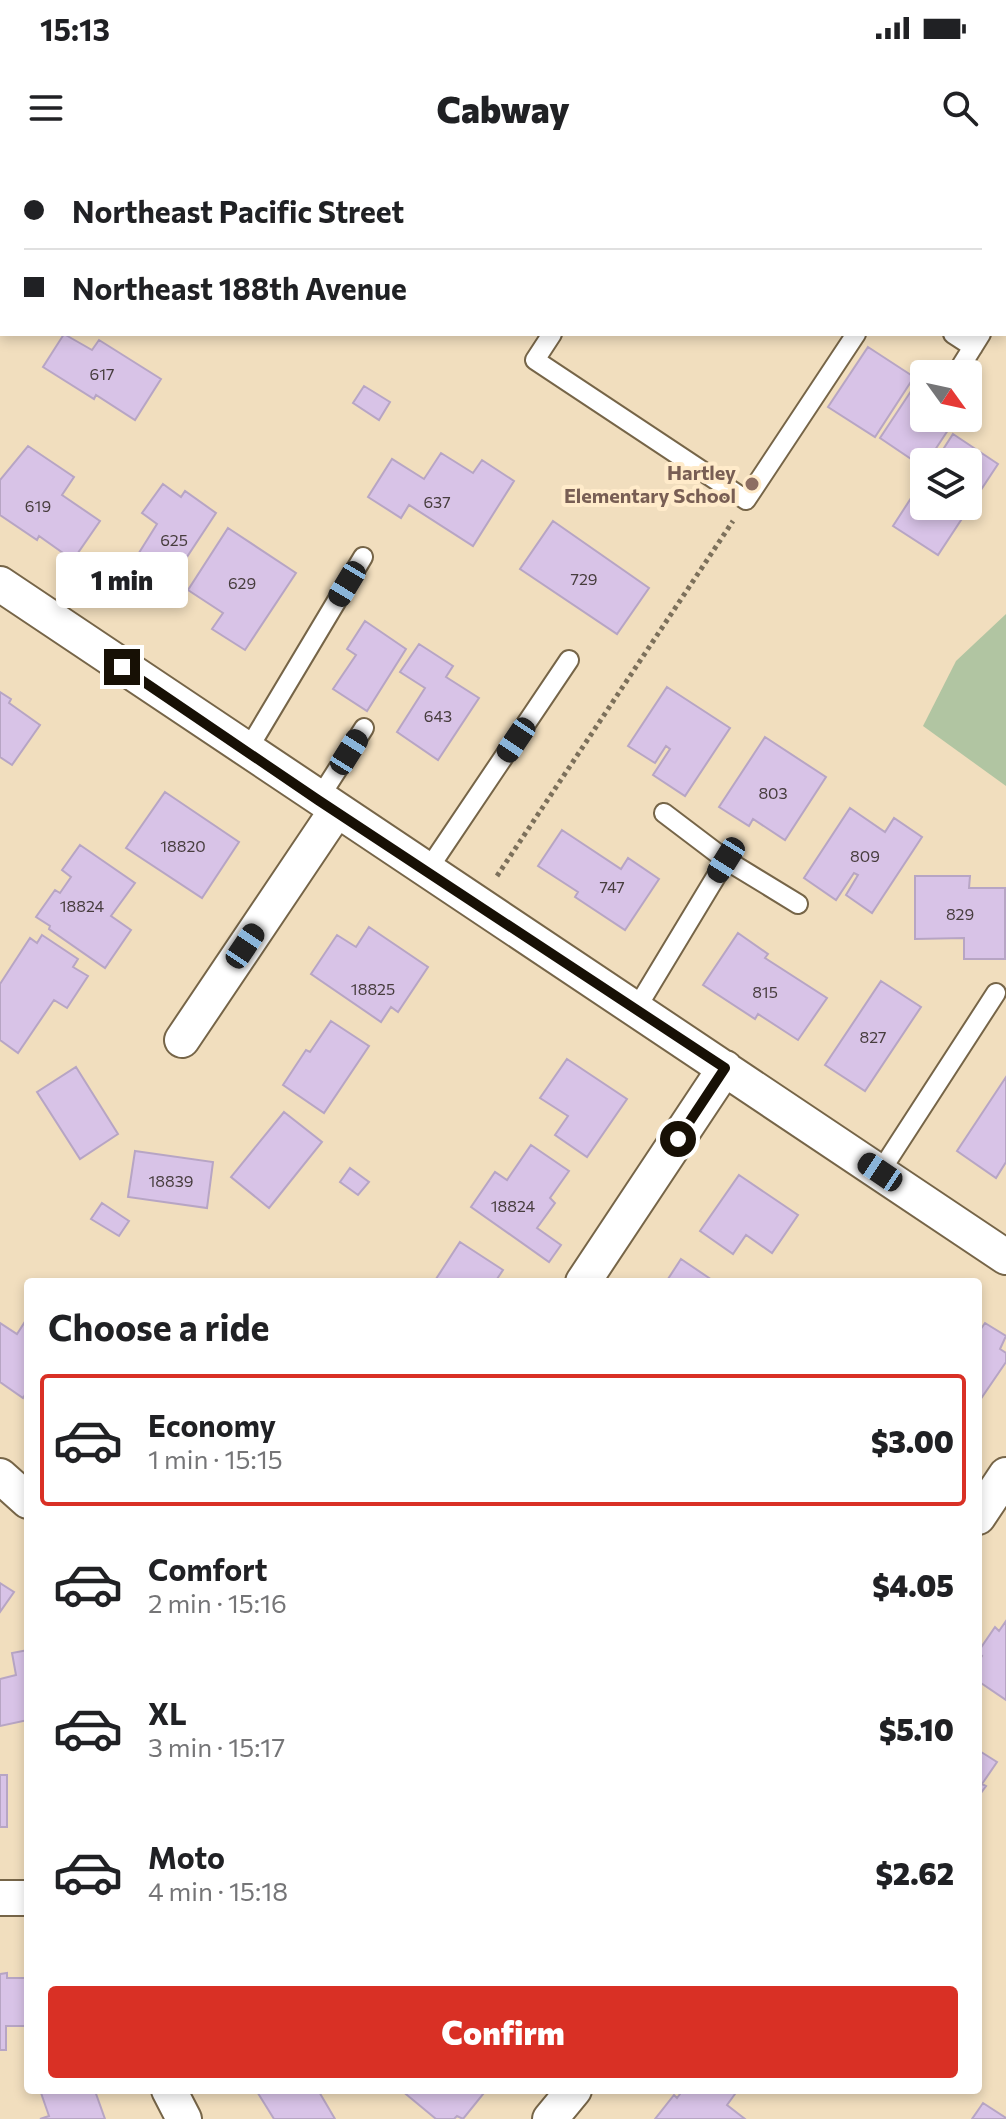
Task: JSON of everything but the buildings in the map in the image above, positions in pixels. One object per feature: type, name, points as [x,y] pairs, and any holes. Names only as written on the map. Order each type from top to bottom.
[{"type":"street","points":[[0,584],[327,806],[1006,1257]]},
{"type":"street","points":[[182,1040],[327,806]]},
{"type":"street","points":[[586,1278],[725,1068]]},
{"type":"street","points":[[982,1511],[1006,1475]]},
{"type":"street","points":[[0,1476],[24,1497]]},
{"type":"street","points":[[0,1898],[24,1898]]},
{"type":"street","points":[[171,2094],[184,2119]]},
{"type":"street","points":[[550,2119],[571,2094]]},
{"type":"lane","points":[[551,336],[535,360],[746,500],[855,336]]},
{"type":"lane","points":[[965,360],[977,340]]},
{"type":"lane","points":[[247,751],[363,557]]},
{"type":"lane","points":[[427,871],[569,660]]},
{"type":"lane","points":[[327,806],[364,728]]},
{"type":"lane","points":[[664,813],[726,860],[798,904]]},
{"type":"lane","points":[[636,1009],[726,860]]},
{"type":"lane","points":[[880,1172],[996,993]]},
{"type":"path","points":[[495,880],[746,500]]},
{"type":"green space","points":[[1006,614],[1006,786],[923,726],[956,661]]},
{"type":"place","name":"Hartley Elementary School","points":[[752,484]]},
{"type":"route","points":[[122,667],[725,1068],[678,1139]]}]
